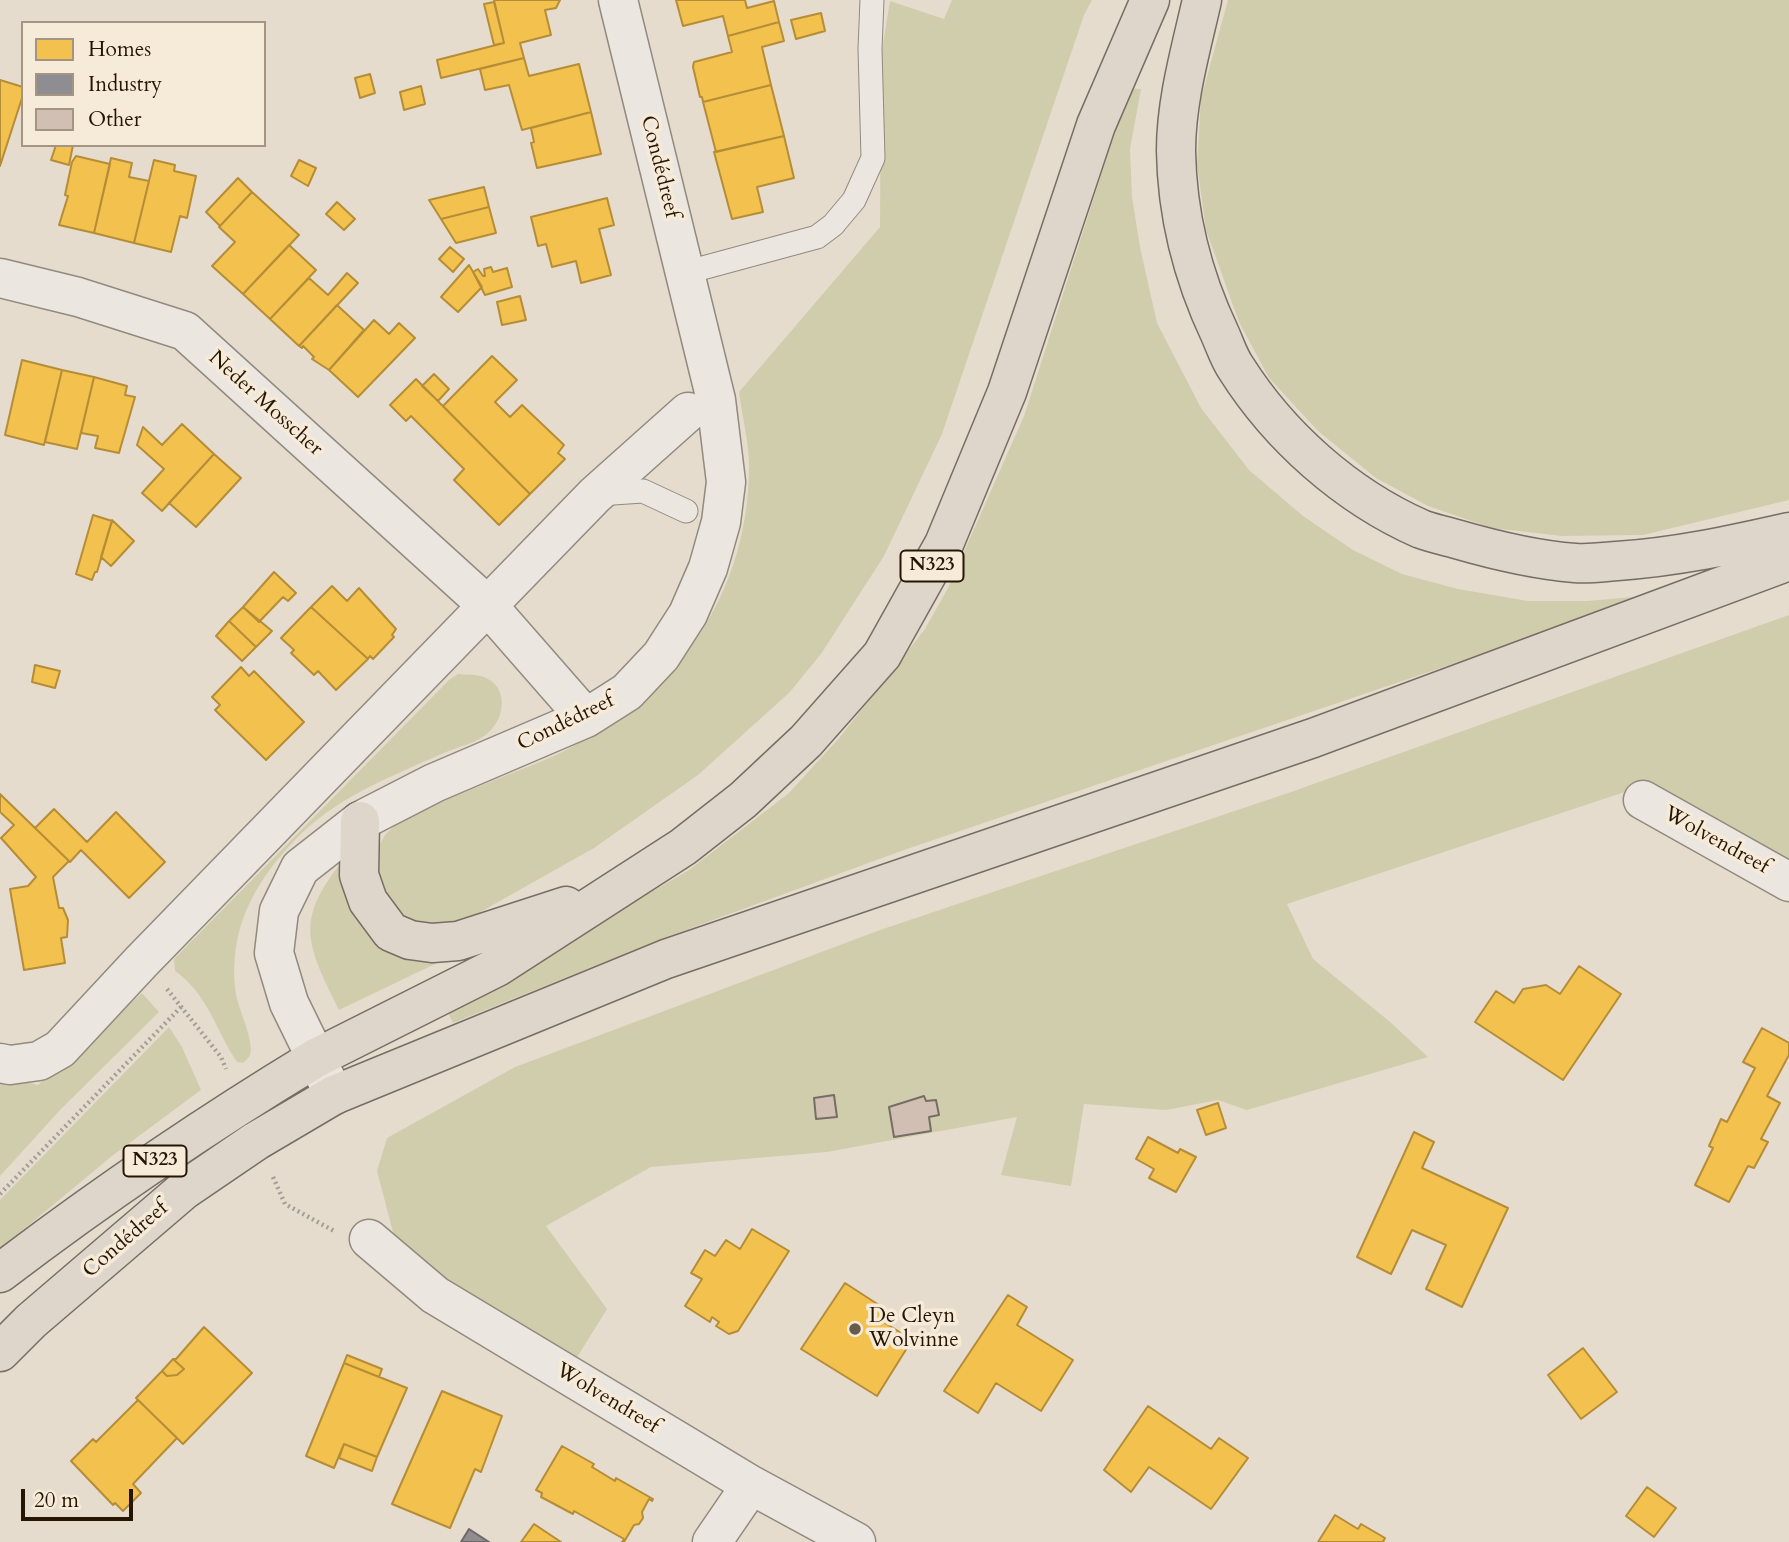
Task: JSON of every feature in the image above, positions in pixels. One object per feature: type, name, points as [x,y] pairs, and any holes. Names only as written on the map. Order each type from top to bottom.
[{"type":"main road","name":"N323","points":[[316,1058],[497,967],[683,847],[743,800],[806,741],[882,655],[944,544],[1007,392],[1096,125],[1150,0]]},
{"type":"main road","points":[[1202,0],[1183,88],[1176,149],[1180,208],[1193,263],[1212,318],[1234,366],[1264,408],[1311,456],[1364,498],[1421,529],[1530,556],[1577,563],[1654,558],[1720,548],[1789,532]]},
{"type":"main road","name":"N323","points":[[334,1095],[666,959],[1313,738],[1789,561]]},
{"type":"main road","points":[[360,821],[359,875],[368,901],[391,932],[410,940],[458,942],[572,904],[606,899]]},
{"type":"main road","name":"Condédreef","points":[[0,1273],[91,1205],[240,1104],[316,1058]]},
{"type":"main road","name":"Condédreef","points":[[0,1352],[32,1321],[184,1190],[256,1141],[334,1095]]},
{"type":"street","name":"Condédreef","points":[[334,1095],[289,1003],[274,953],[279,911],[300,868],[360,821],[434,783],[586,718],[627,692],[661,656],[688,614],[708,568],[721,522],[726,482],[723,442],[705,345],[684,273],[618,0]]},
{"type":"street","name":"Neder Mosscher","points":[[0,278],[78,297],[185,331],[488,606],[586,718]]},
{"type":"street","points":[[0,1063],[10,1065],[39,1061],[60,1049],[141,962],[595,495],[688,412]]},
{"type":"street","name":"Wolvendreef","points":[[1643,800],[1789,882]]},
{"type":"street","name":"Wolvendreef","points":[[369,1239],[435,1295],[751,1485],[856,1542]]},
{"type":"street","points":[[712,1542],[751,1485]]},
{"type":"lane","points":[[684,273],[817,237],[833,225],[854,201],[873,159],[870,49],[872,0]]},
{"type":"lane","points":[[595,495],[643,491],[686,511]]},
{"type":"path","points":[[0,1194],[181,1007]]},
{"type":"shaded area","points":[[952,0],[1092,0],[1084,15],[942,434],[884,556],[821,654],[789,693],[698,775],[594,848],[459,924],[443,930],[398,919],[374,880],[377,850],[385,835],[403,817],[553,756],[606,727],[641,700],[673,669],[699,635],[720,597],[736,556],[746,512],[749,457],[739,392],[880,227],[881,56],[890,1],[944,19]]},
{"type":"shaded area","points":[[1228,0],[1789,0],[1789,500],[1643,535],[1562,536],[1492,528],[1428,506],[1376,478],[1318,431],[1269,378],[1239,322],[1206,230],[1197,164],[1201,98]]},
{"type":"shaded area","points":[[1129,88],[1141,89],[1130,149],[1132,197],[1157,323],[1201,408],[1249,470],[1303,516],[1353,550],[1402,574],[1458,589],[1528,601],[1587,601],[1656,595],[904,850],[664,938],[453,1023],[445,1006],[525,966],[689,870],[789,793],[840,737],[925,629],[948,588],[1024,416]]},
{"type":"shaded area","points":[[1789,615],[1789,869],[1740,831],[1646,785],[1287,904],[1313,959],[1389,1021],[1428,1057],[1247,1110],[1218,1100],[1166,1110],[1084,1104],[1071,1186],[1001,1175],[1017,1117],[827,1152],[651,1167],[546,1226],[607,1309],[576,1359],[445,1280],[394,1236],[377,1171],[387,1138],[515,1067],[880,930],[1291,792]]},
{"type":"shaded area","points":[[458,674],[484,677],[497,687],[502,701],[501,709],[491,730],[475,741],[364,790],[327,812],[294,841],[275,863],[251,899],[237,941],[234,974],[236,994],[251,1049],[250,1056],[243,1063],[237,1062],[204,1002],[175,971],[174,959],[449,680]]},
{"type":"shaded area","points":[[342,862],[436,955],[437,963],[339,1010],[313,951],[310,934],[316,901]]},
{"type":"shaded area","points":[[142,993],[159,1012],[61,1109],[0,1176],[0,1076],[38,1085]]},
{"type":"shaded area","points":[[169,1027],[182,1047],[201,1090],[112,1156],[0,1249],[0,1200]]},
{"type":"building: Homes","points":[[494,0],[560,0],[556,8],[545,10],[551,35],[520,43],[524,58],[441,78],[437,60],[504,43]]},
{"type":"building: Homes","points":[[676,0],[745,0],[747,8],[774,1],[779,22],[728,36],[723,16],[683,26]]},
{"type":"building: Homes","points":[[494,2],[504,43],[494,45],[484,4]]},
{"type":"building: Homes","points":[[821,13],[825,31],[796,39],[791,20]]},
{"type":"building: Homes","points":[[779,22],[784,41],[762,47],[771,85],[703,102],[694,62],[732,52],[728,36]]},
{"type":"building: Homes","points":[[524,58],[529,76],[579,64],[591,112],[522,130],[509,85],[485,90],[480,69]]},
{"type":"building: Homes","points":[[370,74],[375,93],[360,98],[355,78]]},
{"type":"building: Homes","points":[[0,80],[21,86],[21,101],[0,166]]},
{"type":"building: Homes","points":[[771,85],[784,136],[716,152],[703,102]]},
{"type":"building: Homes","points":[[421,86],[425,104],[404,110],[400,92]]},
{"type":"building: Homes","points":[[591,112],[601,154],[537,168],[531,143],[534,142],[531,128]]},
{"type":"building: Homes","points":[[784,136],[794,178],[757,187],[763,212],[732,219],[714,152]]},
{"type":"building: Homes","points":[[55,147],[73,147],[69,165],[51,160]]},
{"type":"building: Homes","points":[[76,156],[110,164],[94,233],[59,225],[68,196],[65,195],[72,162]]},
{"type":"building: Homes","points":[[111,158],[132,163],[129,177],[149,181],[134,243],[94,233]]},
{"type":"building: Homes","points":[[154,160],[175,165],[174,171],[196,176],[187,218],[180,216],[171,252],[134,243]]},
{"type":"building: Homes","points":[[299,160],[316,168],[308,186],[291,176]]},
{"type":"building: Homes","points":[[238,178],[252,192],[220,226],[206,212]]},
{"type":"building: Homes","points":[[484,187],[489,207],[441,219],[429,200]]},
{"type":"building: Homes","points":[[252,192],[299,235],[243,294],[212,266],[235,242],[219,227]]},
{"type":"building: Homes","points":[[607,198],[614,225],[599,229],[611,275],[581,283],[576,261],[552,267],[546,244],[538,246],[531,217]]},
{"type":"building: Homes","points":[[337,202],[355,219],[344,230],[326,214]]},
{"type":"building: Homes","points":[[489,207],[496,233],[456,243],[441,219]]},
{"type":"building: Homes","points":[[289,245],[316,270],[270,319],[243,294]]},
{"type":"building: Homes","points":[[450,247],[464,259],[453,272],[439,259]]},
{"type":"building: Homes","points":[[469,265],[482,287],[458,312],[441,297]]},
{"type":"building: Homes","points":[[491,267],[493,272],[507,268],[512,287],[485,295],[473,272],[478,269],[485,276],[484,269]]},
{"type":"building: Homes","points":[[347,273],[358,283],[299,346],[270,319],[309,278],[328,295]]},
{"type":"building: Homes","points":[[520,296],[526,320],[502,325],[497,302]]},
{"type":"building: Homes","points":[[337,305],[364,330],[329,370],[312,359],[314,357],[303,346],[299,346]]},
{"type":"building: Homes","points":[[374,320],[389,334],[399,323],[415,338],[358,397],[329,370]]},
{"type":"building: Homes","points":[[492,356],[517,380],[495,402],[510,417],[522,405],[564,445],[558,453],[565,459],[530,494],[443,406]]},
{"type":"building: Homes","points":[[22,360],[62,370],[44,445],[5,435]]},
{"type":"building: Homes","points":[[62,370],[94,377],[77,449],[45,442]]},
{"type":"building: Homes","points":[[434,374],[449,389],[438,401],[422,386]]},
{"type":"building: Homes","points":[[94,377],[127,386],[125,395],[135,397],[119,453],[95,448],[98,436],[81,433]]},
{"type":"building: Homes","points":[[416,379],[530,494],[499,525],[454,480],[464,469],[411,416],[406,421],[390,405]]},
{"type":"building: Homes","points":[[182,424],[214,454],[162,511],[142,493],[164,469],[137,445],[143,427],[162,445]]},
{"type":"building: Homes","points":[[214,454],[241,478],[196,527],[169,503]]},
{"type":"building: Homes","points":[[93,515],[112,521],[97,572],[92,580],[76,574]]},
{"type":"building: Homes","points":[[112,520],[134,541],[111,566],[101,557]]},
{"type":"building: Homes","points":[[274,572],[296,593],[288,601],[283,597],[259,622],[243,607]]},
{"type":"building: Homes","points":[[332,586],[347,601],[359,588],[396,629],[392,635],[394,637],[373,659],[370,656],[368,659],[311,607]]},
{"type":"building: Homes","points":[[243,607],[272,631],[256,647],[229,621]]},
{"type":"building: Homes","points":[[311,607],[368,659],[336,690],[318,671],[314,675],[291,653],[294,650],[281,638]]},
{"type":"building: Homes","points":[[229,621],[256,647],[242,661],[216,636]]},
{"type":"building: Homes","points":[[35,665],[60,671],[55,688],[32,682]]},
{"type":"building: Homes","points":[[241,667],[249,676],[254,671],[304,722],[266,760],[215,710],[220,705],[212,697]]},
{"type":"building: Homes","points":[[0,794],[69,861],[53,877],[59,908],[63,908],[68,920],[67,937],[61,938],[65,963],[24,970],[10,889],[28,886],[36,877],[1,838],[14,825],[0,812]]},
{"type":"building: Homes","points":[[54,809],[87,842],[116,812],[165,862],[129,898],[81,850],[70,862],[35,828]]},
{"type":"building: Homes","points":[[1579,966],[1621,994],[1563,1080],[1475,1022],[1496,991],[1514,1003],[1523,989],[1546,985],[1560,994]]},
{"type":"building: Homes","points":[[1762,1028],[1789,1043],[1789,1055],[1767,1096],[1780,1103],[1761,1139],[1768,1142],[1754,1168],[1748,1166],[1729,1202],[1695,1185],[1713,1148],[1709,1146],[1721,1119],[1727,1122],[1755,1068],[1743,1062]]},
{"type":"building: Homes","points":[[1218,1103],[1226,1128],[1206,1135],[1197,1110]]},
{"type":"building: Homes","points":[[1414,1132],[1434,1142],[1422,1168],[1508,1208],[1462,1307],[1426,1289],[1446,1245],[1412,1230],[1391,1274],[1357,1257]]},
{"type":"building: Homes","points":[[1148,1137],[1178,1153],[1180,1149],[1196,1157],[1176,1192],[1149,1178],[1154,1169],[1136,1159]]},
{"type":"building: Homes","points":[[752,1229],[789,1251],[738,1331],[729,1334],[716,1326],[719,1322],[712,1317],[710,1322],[685,1306],[702,1279],[691,1273],[705,1250],[715,1256],[726,1240],[740,1249]]},
{"type":"building: Homes","name":"De Cleyn Wolvinne","points":[[845,1283],[885,1309],[879,1319],[912,1340],[877,1396],[801,1349]]},
{"type":"building: Homes","points":[[1008,1295],[1027,1307],[1017,1325],[1073,1360],[1041,1411],[996,1383],[978,1413],[944,1391]]},
{"type":"building: Homes","points":[[204,1327],[252,1373],[183,1444],[136,1398],[162,1371],[167,1376],[177,1375],[184,1369],[173,1359],[176,1359]]},
{"type":"building: Homes","points":[[1583,1348],[1617,1392],[1581,1419],[1548,1375]]},
{"type":"building: Homes","points":[[347,1355],[382,1369],[379,1377],[344,1363]]},
{"type":"building: Homes","points":[[173,1359],[184,1369],[177,1375],[167,1376],[162,1371]]},
{"type":"building: Homes","points":[[344,1363],[407,1388],[377,1457],[344,1444],[334,1468],[306,1456]]},
{"type":"building: Homes","points":[[442,1391],[502,1416],[481,1472],[475,1469],[450,1528],[392,1504]]},
{"type":"building: Homes","points":[[138,1400],[177,1438],[133,1484],[141,1493],[123,1511],[115,1503],[113,1505],[71,1461],[93,1439],[96,1442]]},
{"type":"building: Homes","points":[[1148,1406],[1211,1449],[1219,1438],[1248,1458],[1211,1509],[1149,1467],[1131,1492],[1104,1470]]},
{"type":"building: Homes","points":[[344,1444],[377,1457],[372,1471],[339,1458]]},
{"type":"building: Homes","points":[[562,1446],[594,1464],[592,1467],[615,1481],[616,1478],[653,1499],[649,1499],[642,1512],[643,1518],[639,1524],[634,1525],[624,1542],[624,1539],[574,1511],[573,1514],[541,1497],[542,1493],[536,1490]]},
{"type":"building: Homes","points":[[1647,1487],[1676,1508],[1654,1537],[1626,1516]]},
{"type":"building: Homes","points":[[1335,1515],[1358,1529],[1361,1524],[1385,1538],[1383,1542],[1318,1542]]},
{"type":"building: Homes","points":[[534,1524],[561,1542],[521,1542]]},
{"type":"building: Industry","points":[[469,1529],[489,1542],[461,1542]]},
{"type":"building: Other","points":[[834,1095],[837,1117],[816,1119],[814,1098]]},
{"type":"building: Other","points":[[924,1096],[926,1101],[936,1100],[939,1115],[929,1117],[931,1131],[894,1137],[889,1107]]},
{"type":"place","name":"De Cleyn Wolvinne","points":[[855,1329]]}]
